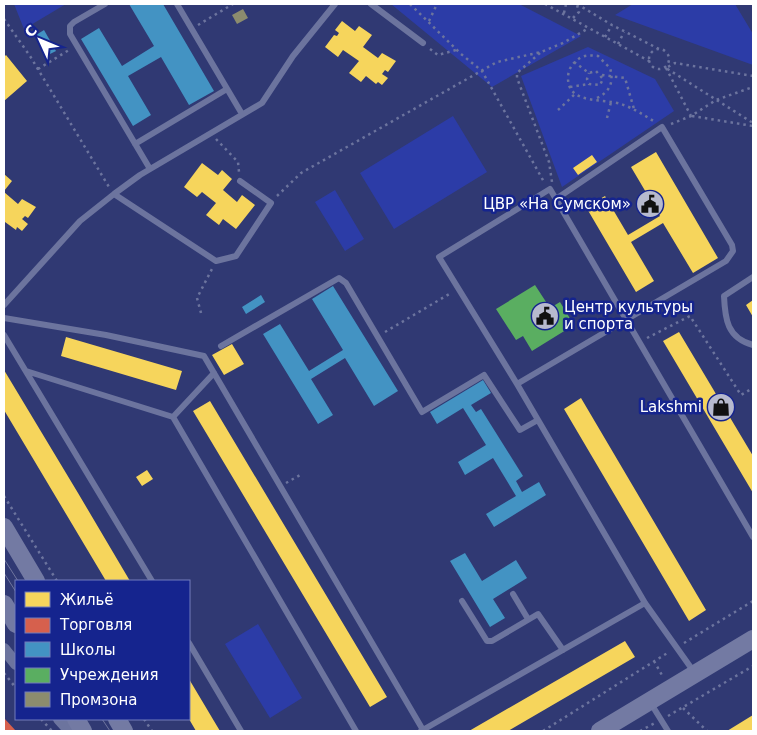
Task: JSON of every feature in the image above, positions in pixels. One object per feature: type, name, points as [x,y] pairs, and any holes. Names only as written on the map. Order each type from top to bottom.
[{"type":"street","points":[[4,526],[35,580]]},
{"type":"street","points":[[4,604],[15,622]]},
{"type":"street","points":[[600,731],[753,639]]},
{"type":"street","points":[[4,649],[15,663]]},
{"type":"street","points":[[60,720],[70,731]]},
{"type":"street","points":[[77,720],[84,731]]},
{"type":"street","points":[[117,720],[124,731]]},
{"type":"lane","points":[[105,4],[70,26],[70,34],[150,169]]},
{"type":"lane","points":[[177,4],[242,114]]},
{"type":"lane","points":[[4,305],[80,221],[114,194],[150,169],[262,102],[293,56],[335,4]]},
{"type":"lane","points":[[371,4],[423,43]]},
{"type":"lane","points":[[134,144],[227,89]]},
{"type":"lane","points":[[517,384],[726,261],[733,251],[732,245],[662,127],[556,199]]},
{"type":"lane","points":[[114,194],[216,262],[236,256],[271,203],[240,181]]},
{"type":"lane","points":[[694,673],[645,603],[517,384],[439,257],[548,190],[556,199],[641,341],[753,537]]},
{"type":"lane","points":[[753,277],[724,296],[725,321],[741,342],[753,345]]},
{"type":"lane","points":[[221,346],[338,278],[346,283],[422,412],[484,375],[520,430],[538,420]]},
{"type":"lane","points":[[4,318],[204,356],[422,731],[645,603]]},
{"type":"lane","points":[[4,335],[151,580]]},
{"type":"lane","points":[[26,371],[173,418],[356,731]]},
{"type":"lane","points":[[173,418],[214,373]]},
{"type":"lane","points":[[513,594],[528,619]]},
{"type":"lane","points":[[462,601],[485,639],[489,642],[535,615],[541,615],[563,650]]},
{"type":"lane","points":[[190,645],[242,731]]},
{"type":"lane","points":[[650,701],[668,731]]},
{"type":"path","points":[[191,28],[233,4]]},
{"type":"path","points":[[410,4],[430,21],[456,50],[482,70],[502,111],[542,176],[548,190]]},
{"type":"path","points":[[430,21],[437,4]]},
{"type":"path","points":[[545,4],[649,61],[656,68],[665,66],[668,61],[666,53],[624,32],[577,4]]},
{"type":"path","points":[[564,14],[563,8],[566,4]]},
{"type":"path","points":[[571,18],[579,12],[577,4]]},
{"type":"path","points":[[4,19],[38,69],[114,194]]},
{"type":"path","points":[[605,37],[612,25]]},
{"type":"path","points":[[271,203],[301,173],[482,70],[497,62],[541,52],[563,43],[589,28]]},
{"type":"path","points":[[618,44],[624,32]]},
{"type":"path","points":[[423,43],[438,55],[456,50]]},
{"type":"path","points":[[38,69],[77,46]]},
{"type":"path","points":[[649,61],[651,53],[659,49]]},
{"type":"path","points":[[541,52],[537,58],[517,73],[517,78],[553,180],[548,190]]},
{"type":"path","points":[[597,98],[608,90],[612,76],[605,61],[598,56],[589,55],[574,62],[568,74],[570,87],[575,94],[581,98],[597,98],[634,110],[662,127],[690,116],[716,100],[753,86]]},
{"type":"path","points":[[668,61],[753,76]]},
{"type":"path","points":[[574,62],[589,73]]},
{"type":"path","points":[[675,63],[666,68],[753,125]]},
{"type":"path","points":[[665,66],[690,116]]},
{"type":"path","points":[[589,73],[596,71],[602,75],[625,78],[634,110]]},
{"type":"path","points":[[589,73],[587,79],[589,84]]},
{"type":"path","points":[[570,87],[589,84],[600,85],[602,75]]},
{"type":"path","points":[[558,110],[575,94]]},
{"type":"path","points":[[607,118],[611,102]]},
{"type":"path","points":[[690,116],[753,125]]},
{"type":"path","points":[[221,144],[238,162],[240,181]]},
{"type":"path","points":[[201,313],[197,298],[216,262]]},
{"type":"path","points":[[377,336],[458,288]]},
{"type":"path","points":[[641,341],[690,316],[741,395],[753,388]]},
{"type":"path","points":[[280,486],[300,475]]},
{"type":"path","points":[[4,496],[56,580]]},
{"type":"path","points":[[543,731],[753,601]]},
{"type":"path","points":[[654,661],[665,680]]},
{"type":"path","points":[[707,731],[682,708],[753,666]]},
{"type":"path","points":[[4,673],[15,687]]},
{"type":"path","points":[[42,720],[52,731]]},
{"type":"path","points":[[145,720],[152,731]]},
{"type":"shaded area","points":[[14,4],[66,4],[24,29]]},
{"type":"shaded area","points":[[391,4],[519,4],[581,36],[492,87]]},
{"type":"shaded area","points":[[633,4],[735,4],[753,34],[753,65],[615,15]]},
{"type":"shaded area","points":[[588,47],[655,79],[674,111],[562,187],[521,76]]},
{"type":"shaded area","points":[[453,116],[487,172],[394,229],[360,173]]},
{"type":"shaded area","points":[[335,190],[364,239],[345,251],[315,202]]},
{"type":"shaded area","points":[[258,624],[302,698],[270,718],[225,644]]},
{"type":"building: Жильё","points":[[342,21],[355,31],[359,26],[372,35],[363,47],[378,58],[382,53],[396,61],[388,72],[385,70],[382,74],[388,78],[382,85],[378,82],[376,84],[366,76],[361,82],[349,73],[359,61],[343,50],[338,57],[325,47],[334,35],[337,36],[339,33],[335,30]]},
{"type":"building: Жильё","points":[[6,55],[27,81],[4,101],[4,57]]},
{"type":"building: Жильё","points":[[656,152],[718,258],[693,273],[663,223],[631,242],[654,281],[636,292],[586,207],[605,196],[628,235],[660,216],[631,167]]},
{"type":"building: Жильё","points":[[592,155],[597,162],[578,175],[573,168]]},
{"type":"building: Жильё","points":[[202,163],[218,175],[222,170],[232,179],[223,190],[237,202],[242,195],[255,205],[236,229],[223,219],[219,225],[206,215],[216,203],[202,192],[197,197],[184,187]]},
{"type":"building: Жильё","points":[[4,174],[12,181],[4,191]]},
{"type":"building: Жильё","points":[[4,192],[18,204],[22,199],[36,207],[28,218],[25,216],[22,219],[28,224],[22,231],[17,227],[16,230],[5,222],[4,224]]},
{"type":"building: Жильё","points":[[753,300],[753,317],[746,305]]},
{"type":"building: Жильё","points":[[679,332],[753,456],[753,493],[663,341]]},
{"type":"building: Жильё","points":[[66,337],[182,371],[176,390],[61,356]]},
{"type":"building: Жильё","points":[[232,344],[244,364],[224,375],[212,355]]},
{"type":"building: Жильё","points":[[4,370],[129,580],[105,580],[4,410]]},
{"type":"building: Жильё","points":[[581,398],[706,610],[689,621],[564,409]]},
{"type":"building: Жильё","points":[[210,401],[387,697],[370,707],[193,411]]},
{"type":"building: Жильё","points":[[147,470],[153,479],[142,486],[136,477]]},
{"type":"building: Жильё","points":[[625,641],[635,657],[508,731],[469,731]]},
{"type":"building: Жильё","points":[[190,681],[220,731],[196,731],[190,720]]},
{"type":"building: Жильё","points":[[753,715],[753,731],[727,731]]},
{"type":"building: Торговля","points":[[4,718],[16,731],[4,731]]},
{"type":"building: Школы","points":[[129,4],[163,4],[214,91],[189,105],[161,57],[128,76],[151,115],[133,126],[81,39],[99,28],[122,66],[154,46]]},
{"type":"building: Школы","points":[[44,30],[56,51],[48,55],[36,35]]},
{"type":"building: Школы","points":[[333,286],[398,391],[374,406],[345,358],[311,379],[333,415],[318,424],[263,334],[280,324],[309,371],[343,350],[312,299]]},
{"type":"building: Школы","points":[[261,295],[265,302],[246,314],[242,307]]},
{"type":"building: Школы","points":[[483,380],[491,393],[471,405],[476,412],[481,409],[523,476],[516,481],[522,492],[539,482],[546,495],[494,527],[486,514],[516,496],[493,458],[465,475],[458,462],[486,445],[463,408],[437,424],[430,412]]},
{"type":"building: Школы","points":[[465,553],[482,581],[516,560],[527,578],[493,599],[505,618],[490,627],[450,561]]},
{"type":"building: Учреждения","points":[[535,285],[550,308],[560,302],[574,325],[532,351],[523,336],[516,340],[496,309]]},
{"type":"building: Промзона","points":[[243,9],[248,18],[237,24],[232,15]]},
{"type":"tram line","points":[[4,559],[17,580]]},
{"type":"tram line","points":[[4,573],[15,590]]},
{"type":"tram line","points":[[103,720],[110,731]]},
{"type":"place","name":"ЦВР «На Сумском»","points":[[650,204]]},
{"type":"place","name":"Центр культуры и спорта","points":[[545,316]]},
{"type":"place","name":"Lakshmi","points":[[721,407]]}]
